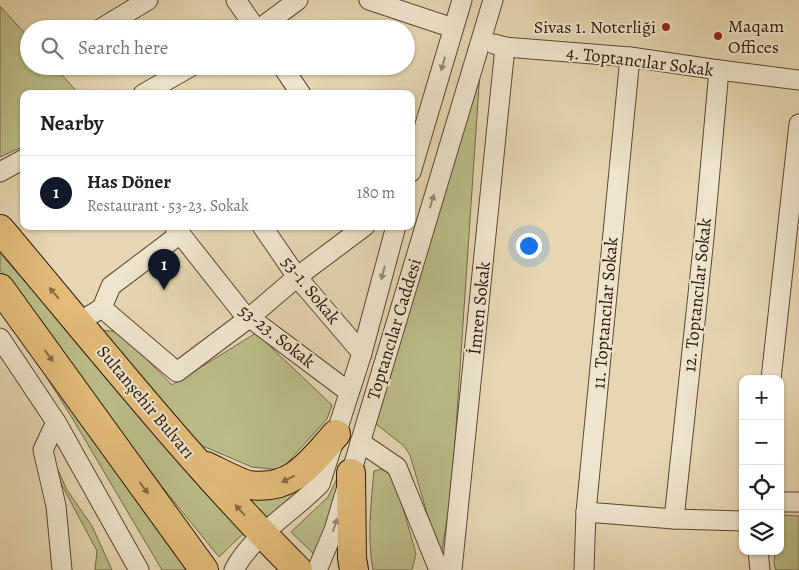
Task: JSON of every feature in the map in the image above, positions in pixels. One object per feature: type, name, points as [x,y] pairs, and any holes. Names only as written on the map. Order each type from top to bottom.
[{"type":"highway","name":"Sultanşehir Bulvarı","points":[[0,229],[195,460],[262,534],[298,570]]},
{"type":"highway","points":[[0,288],[204,570]]},
{"type":"highway","points":[[195,460],[248,485],[279,484],[301,473],[348,438]]},
{"type":"highway","points":[[351,474],[352,558],[354,570]]},
{"type":"street","points":[[115,20],[148,0]]},
{"type":"street","points":[[236,0],[251,20]]},
{"type":"street","points":[[270,20],[298,0]]},
{"type":"street","points":[[369,0],[453,28]]},
{"type":"street","points":[[415,158],[462,0]]},
{"type":"street","name":"Toptancılar Caddesi","points":[[234,570],[262,534],[320,484],[348,438],[493,0]]},
{"type":"street","name":"4. Toptancılar Sokak","points":[[481,40],[505,47],[630,57],[799,80]]},
{"type":"street","name":"İmren Sokak","points":[[452,570],[505,47]]},
{"type":"street","name":"11. Toptancılar Sokak","points":[[584,570],[586,512],[630,57]]},
{"type":"street","name":"12. Toptancılar Sokak","points":[[674,519],[704,238],[719,70]]},
{"type":"street","points":[[167,88],[182,75]]},
{"type":"street","points":[[288,75],[298,90]]},
{"type":"street","points":[[771,375],[799,124]]},
{"type":"street","points":[[0,172],[20,161]]},
{"type":"street","points":[[79,322],[102,308],[111,286],[177,230]]},
{"type":"street","name":"53-23. Sokak","points":[[177,230],[242,312],[350,392]]},
{"type":"street","name":"53-1. Sokak","points":[[265,230],[297,277],[362,353]]},
{"type":"street","points":[[102,308],[178,372],[249,318],[297,277],[360,230]]},
{"type":"street","name":"Toptancılar Caddesi","points":[[317,570],[334,530],[351,474],[348,438],[350,392],[362,353],[393,230]]},
{"type":"street","points":[[0,338],[6,359],[56,422],[136,567]]},
{"type":"street","points":[[56,422],[43,450],[56,506],[62,570]]},
{"type":"street","points":[[348,438],[397,467],[439,570]]},
{"type":"street","points":[[784,502],[799,502]]},
{"type":"street","points":[[586,512],[674,519],[739,521]]},
{"type":"street","points":[[758,555],[760,570]]},
{"type":"green space","points":[[0,6],[20,28],[20,75],[62,75],[75,90],[20,90],[20,148],[0,157]]},
{"type":"green space","points":[[480,71],[452,487],[442,551],[436,544],[410,455],[404,446],[376,424],[410,299]]},
{"type":"green space","points":[[0,253],[109,378],[249,528],[219,557],[163,488],[0,270]]},
{"type":"green space","points":[[0,302],[202,570],[162,570],[36,360],[0,312]]},
{"type":"green space","points":[[101,330],[120,332],[172,385],[256,333],[332,405],[327,419],[281,470],[252,467],[198,444]]},
{"type":"green space","points":[[348,456],[317,557],[291,532],[328,497]]},
{"type":"green space","points":[[381,469],[393,474],[407,502],[403,508],[416,554],[412,570],[373,570],[370,520],[374,471]]},
{"type":"green space","points":[[58,470],[67,490],[92,526],[112,570],[95,570],[97,551],[57,476]]},
{"type":"green space","points":[[316,478],[266,520],[242,496]]},
{"type":"green space","points":[[784,515],[799,516],[799,570],[776,570],[775,555],[784,555]]},
{"type":"place","name":"Sivas 1. Noterliği","points":[[666,27]]},
{"type":"place","name":"Maqam Offices","points":[[718,36]]},
{"type":"place","name":"Has Döner","points":[[164,290]]}]
